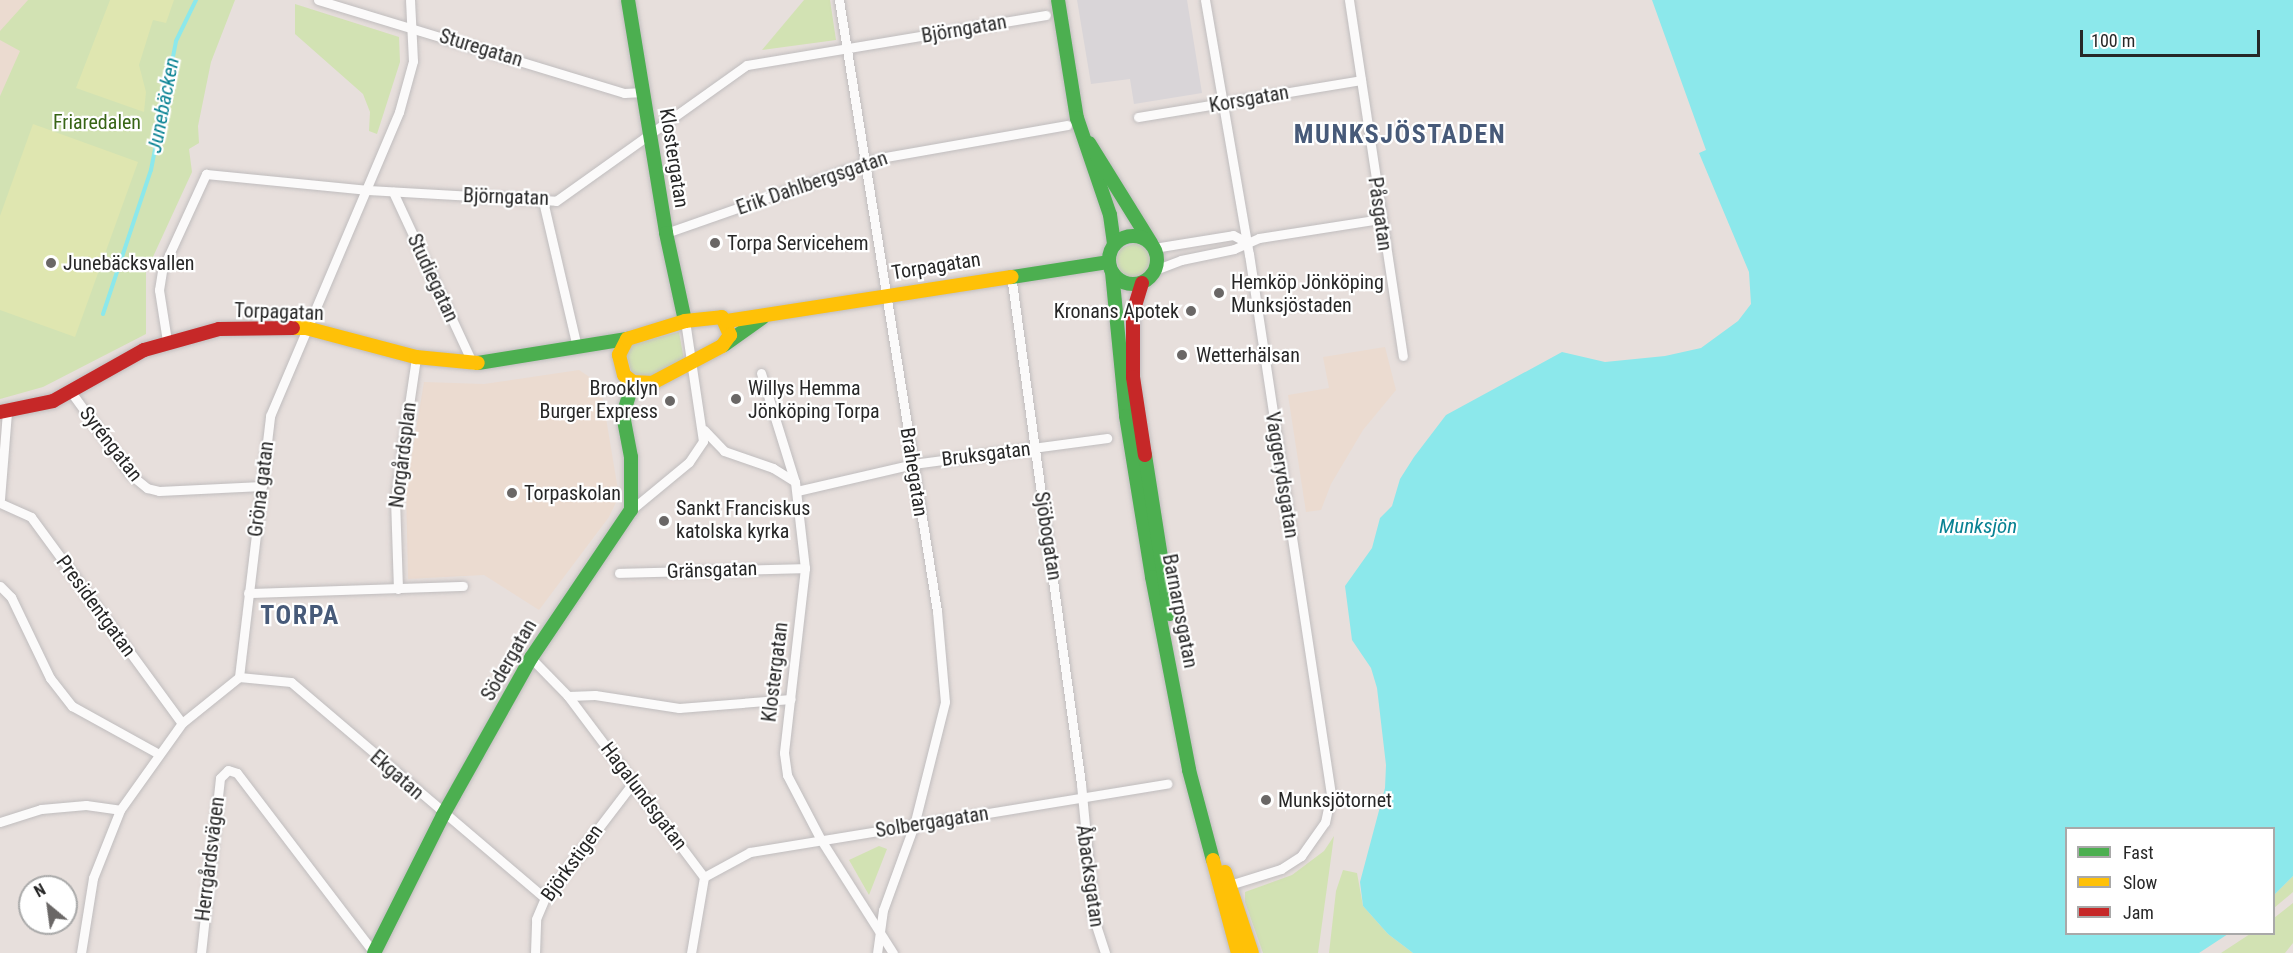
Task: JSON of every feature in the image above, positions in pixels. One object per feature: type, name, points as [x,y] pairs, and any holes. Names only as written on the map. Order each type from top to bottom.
[{"type":"street","name":"Sturegatan","points":[[318,0],[414,27],[624,93],[644,92]]},
{"type":"street","name":"Gröna gatan","points":[[239,677],[272,407],[368,190],[399,112],[413,61],[414,27],[410,0]]},
{"type":"street","name":"Klostergatan","points":[[628,0],[666,233],[685,321]]},
{"type":"street","name":"Brahegatan","points":[[839,0],[863,164],[936,611],[945,702],[914,825],[883,910],[881,938],[877,953]]},
{"type":"street","points":[[1058,0],[1072,122],[1110,215],[1114,245],[1111,267],[1125,283],[1142,282],[1155,270],[1181,260],[1234,249],[1246,242],[1380,219]]},
{"type":"street","name":"Vaggerydsgatan","points":[[1205,0],[1246,242],[1332,794],[1320,832],[1301,856],[1281,869],[1225,887]]},
{"type":"street","name":"Påsgatan","points":[[1349,0],[1380,219],[1403,356]]},
{"type":"street","name":"Björngatan","points":[[167,341],[159,301],[162,270],[206,174],[393,192],[556,201],[747,65],[1046,15]]},
{"type":"street","name":"Korsgatan","points":[[1138,117],[1361,80]]},
{"type":"street","points":[[1072,122],[1152,246],[1155,270]]},
{"type":"street","name":"Erik Dahlbergsgatan","points":[[666,233],[863,164],[1072,122]]},
{"type":"street","name":"Studiegatan","points":[[393,192],[474,364]]},
{"type":"street","points":[[543,201],[577,347]]},
{"type":"street","points":[[1114,245],[1132,236],[1152,246],[1233,235],[1246,242]]},
{"type":"street","name":"Torpagatan","points":[[4,412],[41,405],[71,392],[121,361],[167,341],[219,329],[306,328],[416,357],[474,364],[627,339],[685,321],[722,317],[727,321],[1011,275],[1111,267]]},
{"type":"street","name":"Barnarpsgatan","points":[[1111,267],[1126,416],[1152,577],[1189,770],[1225,887],[1252,953]]},
{"type":"street","name":"Sjöbogatan","points":[[1011,275],[1062,637],[1080,798]]},
{"type":"street","name":"Barnarpsgatan","points":[[1142,282],[1133,312],[1133,377],[1140,432],[1201,792],[1225,887],[1238,953]]},
{"type":"street","name":"Torpagatan","points":[[633,382],[652,383],[722,346],[769,314]]},
{"type":"street","points":[[631,510],[689,462],[704,441],[685,321]]},
{"type":"street","points":[[722,346],[730,335],[727,321]]},
{"type":"street","points":[[627,339],[619,356],[624,375],[633,382],[623,415],[631,457],[631,510]]},
{"type":"street","points":[[598,343],[619,356]]},
{"type":"street","name":"Norgårdsplan","points":[[398,589],[395,500],[416,357]]},
{"type":"street","name":"Klostergatan","points":[[761,373],[796,487],[805,568],[784,753],[787,775],[821,840],[881,938],[893,953]]},
{"type":"street","name":"Syréngatan","points":[[71,392],[131,474],[147,488],[159,491],[262,486]]},
{"type":"street","points":[[0,501],[4,412]]},
{"type":"street","points":[[704,430],[724,451],[773,468],[796,487]]},
{"type":"street","name":"Bruksgatan","points":[[796,487],[913,464],[1107,438]]},
{"type":"street","name":"Presidentgatan","points":[[0,501],[31,517],[182,723]]},
{"type":"street","name":"Södergatan","points":[[374,953],[443,815],[531,658],[631,510]]},
{"type":"street","name":"Gränsgatan","points":[[619,573],[805,568]]},
{"type":"street","points":[[0,586],[11,597],[50,678],[72,706],[159,754]]},
{"type":"street","points":[[248,594],[463,586]]},
{"type":"street","name":"Hagalundsgatan","points":[[531,658],[568,696],[704,877]]},
{"type":"street","points":[[81,953],[93,878],[120,810],[182,723],[239,677]]},
{"type":"street","name":"Ekgatan","points":[[239,677],[291,682],[443,815],[544,898]]},
{"type":"street","points":[[568,696],[595,695],[679,708],[791,699]]},
{"type":"street","name":"Herrgårdsvägen","points":[[201,953],[220,778],[228,770],[237,773],[374,953]]},
{"type":"street","name":"Björkstigen","points":[[535,953],[536,919],[544,898],[633,783]]},
{"type":"street","name":"Solbergagatan","points":[[704,877],[750,852],[1167,784]]},
{"type":"street","name":"Åbacksgatan","points":[[1080,798],[1094,919],[1105,953]]},
{"type":"street","points":[[0,822],[40,809],[86,805],[120,810]]},
{"type":"street","points":[[691,953],[704,877]]},
{"type":"shaded area","points":[[0,0],[55,0],[0,96]]},
{"type":"shaded area","points":[[1077,0],[1187,0],[1202,93],[1134,104],[1130,79],[1091,84]]},
{"type":"shaded area","points":[[1385,347],[1396,390],[1363,430],[1331,484],[1321,510],[1306,512],[1288,395],[1329,388],[1323,357]]},
{"type":"shaded area","name":"Torpaskolan","points":[[579,370],[591,378],[602,394],[619,496],[609,517],[539,610],[484,575],[408,579],[406,489],[424,382],[484,384]]},
{"type":"green space","name":"Friaredalen","points":[[28,0],[235,0],[211,62],[198,126],[199,143],[189,149],[192,172],[146,272],[146,334],[43,387],[0,399],[0,96],[20,51],[0,40],[0,31]]},
{"type":"green space","points":[[110,0],[174,0],[166,23],[153,20],[139,65],[146,92],[144,112],[76,88]]},
{"type":"green space","points":[[804,0],[830,0],[836,40],[762,50]]},
{"type":"green space","points":[[295,4],[399,37],[400,62],[377,134],[369,131],[370,112],[363,94],[295,34]]},
{"type":"green space","name":"Junebäcksvallen","points":[[33,124],[138,162],[75,337],[0,310],[0,216]]},
{"type":"green space","points":[[1137,243],[1147,248],[1151,264],[1140,277],[1128,277],[1119,270],[1116,258],[1121,248]]},
{"type":"green space","points":[[679,332],[684,360],[651,377],[632,374],[626,352],[633,344]]},
{"type":"green space","points":[[1334,836],[1318,953],[1263,953],[1245,902],[1245,892],[1292,875],[1324,851]]},
{"type":"green space","points":[[879,846],[887,849],[869,895],[849,860]]},
{"type":"green space","points":[[1343,870],[1357,873],[1363,906],[1388,934],[1413,953],[1329,953],[1336,891]]},
{"type":"green space","points":[[2293,876],[2293,892],[2275,907],[2275,894]]},
{"type":"green space","points":[[2293,903],[2293,943],[2285,953],[2221,953],[2248,935],[2275,935],[2275,917]]},
{"type":"water","name":"Munksjön","points":[[1652,0],[2293,0],[2293,876],[2275,894],[2275,827],[2065,827],[2065,935],[2226,935],[2199,953],[1413,953],[1388,934],[1363,906],[1360,882],[1385,788],[1386,765],[1377,688],[1371,668],[1352,640],[1345,586],[1372,548],[1380,518],[1392,506],[1400,479],[1446,415],[1562,352],[1605,362],[1665,356],[1701,348],[1738,321],[1751,304],[1749,272],[1699,153],[1706,150]]},
{"type":"waterway","name":"Junebäcken","points":[[103,314],[151,170],[176,41],[196,0]]},
{"type":"traffic: fast","points":[[628,0],[666,233],[685,321]]},
{"type":"traffic: fast","points":[[1058,0],[1077,118],[1110,215],[1114,245]]},
{"type":"traffic: fast","points":[[1089,143],[1151,243]]},
{"type":"traffic: fast","points":[[1128,236],[1138,236],[1150,243],[1157,255],[1157,260],[1157,265],[1150,277],[1138,284],[1128,284],[1113,273],[1109,265],[1109,255],[1120,240],[1128,236]]},
{"type":"traffic: fast","points":[[1012,277],[1109,262]]},
{"type":"traffic: fast","points":[[1112,272],[1126,416],[1152,577],[1189,770],[1213,860]]},
{"type":"traffic: fast","points":[[724,345],[762,318]]},
{"type":"traffic: fast","points":[[478,363],[627,339]]},
{"type":"traffic: fast","points":[[374,953],[443,815],[531,658],[631,510],[631,457],[623,415],[633,382]]},
{"type":"traffic: fast","points":[[1145,455],[1170,614]]},
{"type":"traffic: slow","points":[[727,321],[1012,277]]},
{"type":"traffic: slow","points":[[722,317],[730,335],[722,346],[652,383],[633,382],[624,375],[619,355],[627,339],[685,321],[722,317]]},
{"type":"traffic: slow","points":[[293,328],[306,328],[416,357],[478,363]]},
{"type":"traffic: slow","points":[[1213,860],[1238,953]]},
{"type":"traffic: slow","points":[[1225,872],[1252,953]]},
{"type":"traffic: jam","points":[[1142,283],[1133,312],[1133,377],[1145,455]]},
{"type":"traffic: jam","points":[[0,412],[53,401],[144,350],[219,329],[293,328]]},
{"type":"place","name":"Torpa Servicehem","points":[[715,243]]},
{"type":"place","name":"Junebäcksvallen","points":[[51,263]]},
{"type":"place","name":"Hemköp Jönköping Munksjöstaden","points":[[1219,293]]},
{"type":"place","name":"Kronans Apotek","points":[[1191,311]]},
{"type":"place","name":"Wetterhälsan","points":[[1182,355]]},
{"type":"place","name":"Willys Hemma Jönköping Torpa","points":[[736,399]]},
{"type":"place","name":"Brooklyn Burger Express","points":[[670,401]]},
{"type":"place","name":"Torpaskolan","points":[[512,493]]},
{"type":"place","name":"Sankt Franciskus katolska kyrka","points":[[664,521]]},
{"type":"place","name":"Munksjötornet","points":[[1266,800]]},
{"type":"district","name":"MUNKSJÖSTADEN","points":[[1400,135]]},
{"type":"district","name":"TORPA","points":[[300,616]]}]
